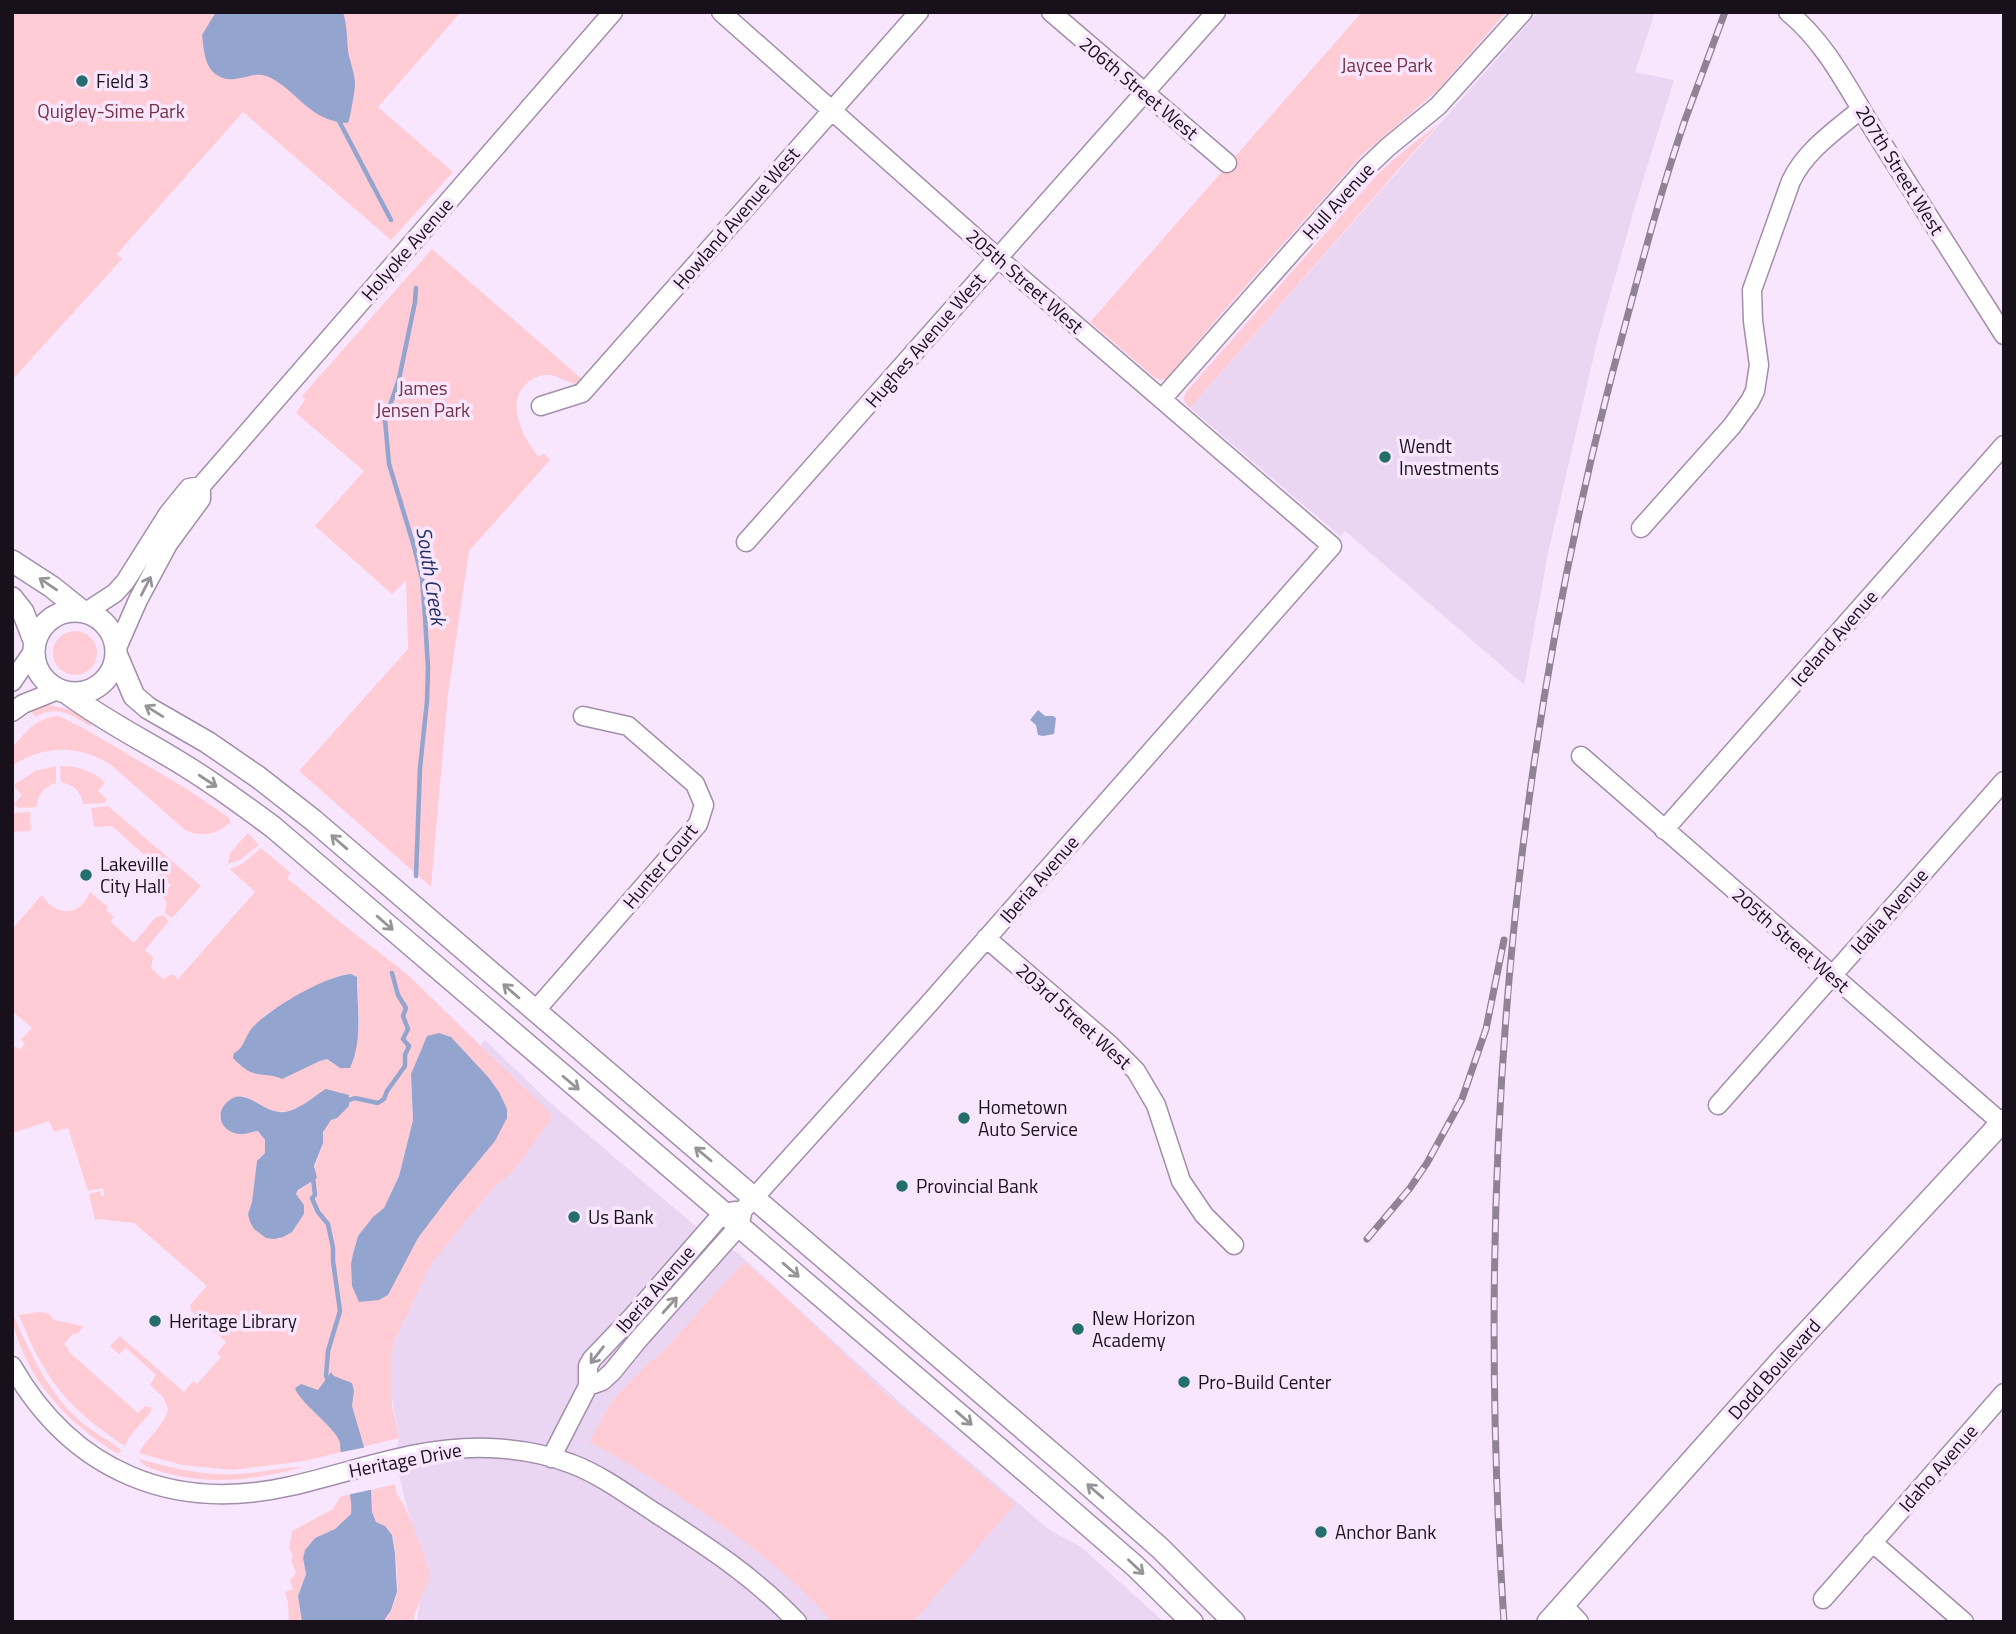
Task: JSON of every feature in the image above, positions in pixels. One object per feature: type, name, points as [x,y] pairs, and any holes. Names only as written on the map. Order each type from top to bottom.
[{"type":"main road","points":[[12,561],[84,612],[104,622],[114,638],[134,696],[148,708],[207,742],[278,791],[535,1012],[740,1212],[1135,1566],[1192,1622]]},
{"type":"main road","points":[[12,598],[23,612],[34,647],[36,667],[51,686],[178,761],[273,827],[740,1212],[1100,1494],[1160,1548],[1234,1622]]},
{"type":"main road","points":[[34,647],[38,633],[52,618],[71,611],[84,612]]},
{"type":"main road","points":[[63,692],[85,693],[100,685],[112,672],[117,652]]},
{"type":"main road","name":"Dodd Boulevard","points":[[1548,1622],[1784,1357],[2003,1123]]},
{"type":"street","name":"Holyoke Avenue","points":[[84,612],[120,588],[180,498],[189,488],[201,486],[613,12]]},
{"type":"street","name":"205th Street West","points":[[721,12],[998,258],[1332,546]]},
{"type":"street","name":"Howland Avenue West","points":[[541,407],[582,393],[919,12]]},
{"type":"street","name":"206th Street West","points":[[1051,12],[1227,163]]},
{"type":"street","name":"Hughes Avenue West","points":[[746,542],[1216,12]]},
{"type":"street","name":"Hull Avenue","points":[[1162,400],[1367,167],[1438,106],[1523,12]]},
{"type":"street","name":"207th Street West","points":[[1788,12],[1819,41],[2004,335]]},
{"type":"street","points":[[1641,528],[1732,426],[1750,401],[1755,391],[1759,365],[1752,290],[1791,181],[1812,150],[1861,109]]},
{"type":"street","name":"Iceland Avenue","points":[[1664,830],[2004,445]]},
{"type":"street","name":"Holyoke Avenue","points":[[117,652],[138,600],[168,544],[201,499],[201,486]]},
{"type":"street","name":"Iberia Avenue","points":[[551,1458],[587,1386],[602,1381],[612,1373],[740,1212],[1332,546]]},
{"type":"street","points":[[12,682],[34,647]]},
{"type":"street","points":[[12,712],[23,704],[63,692]]},
{"type":"street","name":"Hunter Court","points":[[535,1012],[698,824],[704,805],[695,784],[628,726],[583,716]]},
{"type":"street","name":"205th Street West","points":[[1581,756],[2003,1123]]},
{"type":"street","name":"Idalia Avenue","points":[[1718,1105],[2004,781]]},
{"type":"street","name":"203rd Street West","points":[[986,938],[1110,1045],[1136,1071],[1156,1105],[1181,1181],[1204,1215],[1234,1245]]},
{"type":"street","name":"Heritage Drive","points":[[12,1366],[45,1415],[94,1457],[148,1483],[180,1491],[229,1495],[290,1486],[387,1461],[443,1450],[470,1448],[515,1451],[573,1464],[600,1478],[716,1552],[757,1584],[797,1622]]},
{"type":"street","name":"Idaho Avenue","points":[[1823,1599],[2004,1393]]},
{"type":"street","points":[[1872,1542],[1964,1622]]},
{"type":"street","points":[[1563,1605],[1579,1622]]},
{"type":"shaded area","points":[[1538,12],[1655,12],[1635,72],[1674,80],[1598,338],[1548,553],[1524,685],[1345,531],[1340,536],[1190,408]]},
{"type":"shaded area","points":[[485,1040],[546,1099],[693,1224],[739,1254],[905,1407],[1051,1531],[1081,1547],[1164,1622],[417,1622],[423,1572],[395,1459],[399,1438],[386,1364],[426,1261],[472,1055]]},
{"type":"green space","name":"Quigley-Sime Park","points":[[12,12],[461,12],[378,107],[453,172],[391,240],[243,112],[117,254],[122,259],[12,380]]},
{"type":"green space","name":"Jaycee Park","points":[[1362,12],[1506,12],[1438,90],[1362,155],[1166,379],[1155,378],[1090,322]]},
{"type":"green space","points":[[1439,123],[1190,408],[1184,401],[1186,392],[1375,177]]},
{"type":"green space","name":"James Jensen Park","points":[[432,249],[582,379],[575,384],[555,376],[543,375],[530,381],[521,390],[517,409],[522,430],[538,456],[544,454],[550,460],[469,551],[448,694],[431,887],[299,771],[408,649],[406,580],[392,594],[315,526],[364,471],[296,413],[305,400],[302,396]]},
{"type":"green space","points":[[75,631],[90,638],[97,653],[90,668],[75,675],[60,668],[53,653],[60,638]]},
{"type":"green space","points":[[49,705],[70,710],[93,724],[90,726],[57,711],[35,717],[30,709]]},
{"type":"green space","points":[[59,716],[187,789],[228,817],[231,822],[208,834],[190,832],[111,765],[86,753],[49,751],[36,754],[12,766],[12,748],[27,731],[44,719]]},
{"type":"green space","points":[[56,766],[56,783],[42,791],[37,807],[19,808],[13,805],[22,795],[15,788],[15,784],[35,771]]},
{"type":"green space","points":[[60,766],[84,770],[101,779],[105,783],[98,791],[107,799],[104,803],[83,804],[76,789],[61,782]]},
{"type":"green space","points":[[108,806],[201,886],[172,918],[165,913],[167,902],[162,896],[171,885],[148,865],[150,860],[112,826],[94,827],[91,808]]},
{"type":"green space","points":[[30,812],[31,831],[12,832],[12,813]]},
{"type":"green space","points":[[248,833],[259,845],[240,860],[228,864],[230,853]]},
{"type":"green space","points":[[261,848],[291,873],[287,878],[407,974],[551,1114],[550,1120],[518,1165],[492,1189],[434,1260],[395,1340],[391,1355],[392,1406],[399,1438],[304,1461],[233,1470],[182,1465],[139,1453],[164,1420],[168,1408],[163,1397],[150,1385],[156,1375],[126,1348],[119,1354],[110,1346],[120,1336],[184,1392],[193,1381],[197,1384],[221,1357],[217,1353],[226,1342],[191,1311],[190,1305],[207,1286],[134,1223],[95,1220],[89,1194],[100,1191],[101,1196],[104,1196],[103,1188],[88,1191],[68,1128],[54,1132],[49,1121],[12,1133],[12,1049],[15,1046],[20,1050],[25,1043],[21,1040],[32,1028],[12,1011],[12,929],[42,895],[54,907],[68,911],[80,906],[90,892],[108,907],[106,910],[114,917],[110,921],[134,943],[155,918],[163,915],[169,921],[145,950],[153,957],[151,968],[163,979],[173,974],[178,979],[255,892],[230,869],[242,864]],"holes":[[[351,974],[357,977],[359,1026],[336,1066],[327,1059],[282,1078],[247,1070],[237,1061],[234,1053],[239,1051],[266,1014],[319,984]],[[427,1037],[452,1193],[418,1238],[388,1295],[377,1299],[352,1286],[351,1264],[358,1236],[384,1208],[399,1176],[413,1120],[411,1074]],[[340,1092],[349,1106],[327,1125],[309,1181],[296,1194],[304,1205],[304,1214],[301,1218],[248,1214],[257,1161],[265,1153],[265,1140],[258,1131],[230,1131],[219,1116],[244,1096],[268,1109],[282,1112],[290,1111],[322,1093]]]},
{"type":"green space","points":[[744,1262],[782,1294],[889,1397],[1015,1504],[913,1622],[832,1622],[800,1588],[748,1544],[654,1479],[589,1442],[612,1401],[657,1357]]},
{"type":"green space","points":[[12,1313],[42,1374],[61,1401],[86,1426],[122,1451],[113,1451],[85,1431],[48,1394],[29,1366],[14,1327]]},
{"type":"green space","points":[[48,1313],[54,1320],[84,1326],[64,1344],[68,1351],[138,1413],[145,1406],[151,1407],[151,1412],[130,1436],[125,1446],[88,1419],[48,1375],[19,1315]]},
{"type":"green space","points":[[139,1459],[211,1474],[304,1467],[251,1478],[216,1480],[162,1472],[146,1466]]},
{"type":"green space","points":[[395,1484],[430,1575],[414,1622],[383,1622],[396,1596],[396,1555],[391,1533],[376,1522],[372,1512],[371,1490]]},
{"type":"green space","points":[[350,1494],[351,1514],[335,1529],[315,1538],[305,1551],[303,1558],[306,1574],[298,1596],[302,1622],[289,1622],[285,1592],[293,1589],[290,1580],[296,1572],[289,1548],[292,1531],[333,1509],[340,1497]]},
{"type":"water","points":[[216,12],[343,12],[355,85],[348,123],[314,112],[269,77],[256,75],[230,79],[213,72],[205,57],[202,35]]},
{"type":"water","points":[[1038,710],[1045,716],[1056,718],[1054,734],[1038,735],[1036,725],[1030,720]]},
{"type":"water","points":[[351,974],[357,977],[358,1023],[357,1046],[350,1068],[340,1068],[327,1059],[282,1079],[251,1072],[233,1058],[252,1028],[271,1011],[327,980]]},
{"type":"water","points":[[439,1033],[451,1037],[489,1078],[507,1109],[507,1118],[495,1141],[418,1238],[388,1295],[379,1300],[359,1302],[352,1286],[351,1264],[358,1236],[384,1208],[399,1176],[413,1120],[411,1074],[427,1036]]},
{"type":"water","points":[[326,1089],[349,1095],[349,1106],[337,1118],[331,1120],[323,1132],[323,1143],[314,1166],[317,1178],[296,1194],[304,1205],[304,1214],[292,1232],[283,1237],[266,1238],[254,1229],[248,1214],[257,1161],[265,1153],[265,1140],[258,1131],[242,1134],[228,1130],[221,1120],[222,1108],[233,1098],[239,1097],[273,1111],[289,1111]]},
{"type":"water","points":[[331,1372],[334,1376],[352,1383],[352,1406],[364,1447],[372,1512],[376,1522],[385,1526],[392,1535],[397,1592],[391,1610],[383,1622],[302,1622],[298,1596],[306,1574],[303,1558],[305,1550],[315,1538],[335,1529],[351,1514],[350,1492],[339,1440],[295,1388],[301,1384],[318,1390]]},
{"type":"pier","points":[[367,1447],[374,1489],[347,1495],[337,1453]]},
{"type":"waterway","name":"South Creek","points":[[338,119],[391,220]]},
{"type":"waterway","name":"South Creek","points":[[416,288],[399,379],[385,420],[389,464],[422,578],[425,617],[427,701],[420,768],[416,876]]},
{"type":"waterway","name":"South Creek","points":[[344,1102],[355,1098],[378,1103],[384,1099],[405,1066],[405,1055],[409,1046],[403,1039],[408,1029],[403,1016],[406,1008],[398,995],[392,973]]},
{"type":"waterway","name":"South Creek","points":[[313,1178],[315,1195],[312,1198],[318,1212],[328,1224],[333,1248],[340,1311],[328,1351],[328,1379]]},
{"type":"railway","points":[[1504,1622],[1496,1460],[1494,1297],[1499,1135],[1510,973],[1528,811],[1552,651],[1584,491],[1652,226],[1676,146],[1725,12]]},
{"type":"railway","points":[[1367,1239],[1410,1188],[1427,1163],[1462,1099],[1486,1029],[1504,940]]},
{"type":"place","name":"Field 3","points":[[82,81]]},
{"type":"place","name":"Wendt Investments","points":[[1385,457]]},
{"type":"place","name":"Lakeville City Hall","points":[[86,875]]},
{"type":"place","name":"Hometown Auto Service","points":[[964,1118]]},
{"type":"place","name":"Provincial Bank","points":[[902,1186]]},
{"type":"place","name":"Us Bank","points":[[574,1217]]},
{"type":"place","name":"Heritage Library","points":[[155,1321]]},
{"type":"place","name":"New Horizon Academy","points":[[1078,1329]]},
{"type":"place","name":"Pro-Build Center","points":[[1184,1382]]},
{"type":"place","name":"Anchor Bank","points":[[1321,1532]]}]
